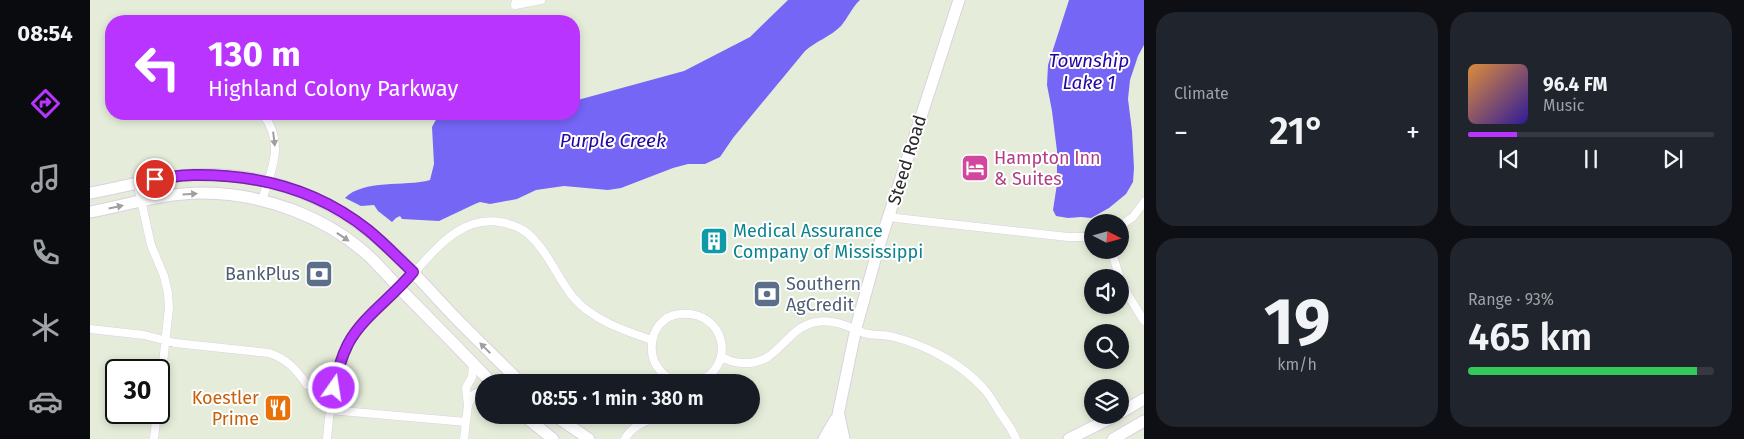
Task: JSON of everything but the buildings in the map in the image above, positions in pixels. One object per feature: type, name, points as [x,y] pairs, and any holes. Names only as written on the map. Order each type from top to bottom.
[{"type":"street","points":[[516,0],[515,5],[540,0]]},
{"type":"street","name":"Steed Road","points":[[833,439],[856,328],[878,249],[959,0]]},
{"type":"street","points":[[262,200],[274,167],[274,135],[267,120]]},
{"type":"street","points":[[90,193],[137,182],[191,175],[236,176],[268,182],[298,191],[338,210],[373,234],[413,272],[512,374]]},
{"type":"street","points":[[137,182],[151,245],[164,276],[168,293],[169,308],[163,359]]},
{"type":"street","points":[[90,212],[169,196],[201,193],[241,196],[262,200],[314,220],[345,238],[371,258],[483,374]]},
{"type":"street","points":[[1129,218],[1144,202]]},
{"type":"street","points":[[890,216],[1068,237],[1084,237]]},
{"type":"street","points":[[327,439],[330,410],[340,363],[355,333],[452,234],[473,223],[497,221],[520,227],[537,243],[573,298],[602,320],[652,340]]},
{"type":"street","points":[[1129,297],[1144,321]]},
{"type":"street","points":[[663,374],[656,366],[651,347],[652,340],[659,326],[671,316],[679,314],[701,316],[712,323],[717,330],[722,344],[721,356],[714,371],[710,374]]},
{"type":"street","points":[[721,356],[728,361],[740,363],[767,359],[803,325],[818,322],[833,322],[856,328],[865,333],[893,336],[912,343],[960,368],[983,388],[1016,439]]},
{"type":"street","points":[[90,329],[144,335],[183,344],[269,353],[281,358],[295,368],[307,385],[334,388]]},
{"type":"street","points":[[464,439],[468,405],[466,388],[472,377],[473,364]]},
{"type":"street","points":[[468,405],[475,394]]},
{"type":"street","points":[[1129,408],[1144,399]]},
{"type":"street","points":[[330,410],[466,422]]},
{"type":"street","points":[[824,439],[838,414]]},
{"type":"street","points":[[838,414],[844,439]]},
{"type":"street","points":[[1113,439],[1144,421]]},
{"type":"street","points":[[154,439],[156,424]]},
{"type":"street","points":[[534,424],[553,439]]},
{"type":"street","points":[[567,424],[589,439]]},
{"type":"street","points":[[625,439],[628,433],[639,424]]},
{"type":"street","points":[[1069,439],[1099,424]]},
{"type":"water","name":"Purple Creek","points":[[788,0],[860,0],[841,26],[805,51],[733,138],[720,157],[705,164],[688,164],[673,168],[621,188],[608,190],[564,186],[536,190],[517,199],[490,204],[480,202],[439,221],[402,219],[400,216],[392,222],[378,211],[374,205],[361,206],[345,198],[362,188],[430,180],[434,164],[432,127],[436,120],[580,120],[580,99],[684,71],[750,37]]},
{"type":"water","name":"Township Lake 1","points":[[1069,0],[1144,0],[1144,45],[1130,80],[1128,99],[1132,131],[1133,182],[1126,194],[1098,214],[1084,214],[1084,217],[1068,218],[1056,216],[1053,210],[1057,184],[1057,151],[1047,85],[1048,65]]},
{"type":"place","name":"Hampton Inn & Suites","points":[[975,168]]},
{"type":"place","name":"Medical Assurance Company of Mississippi","points":[[714,241]]},
{"type":"place","name":"BankPlus","points":[[319,274]]},
{"type":"place","name":"Southern AgCredit","points":[[767,294]]},
{"type":"place","name":"Koestler Prime","points":[[278,408]]},
{"type":"route","points":[[155,179],[191,175],[236,176],[283,185],[332,206],[367,229],[413,272],[400,289],[363,323],[355,333],[342,357],[334,388]]}]
